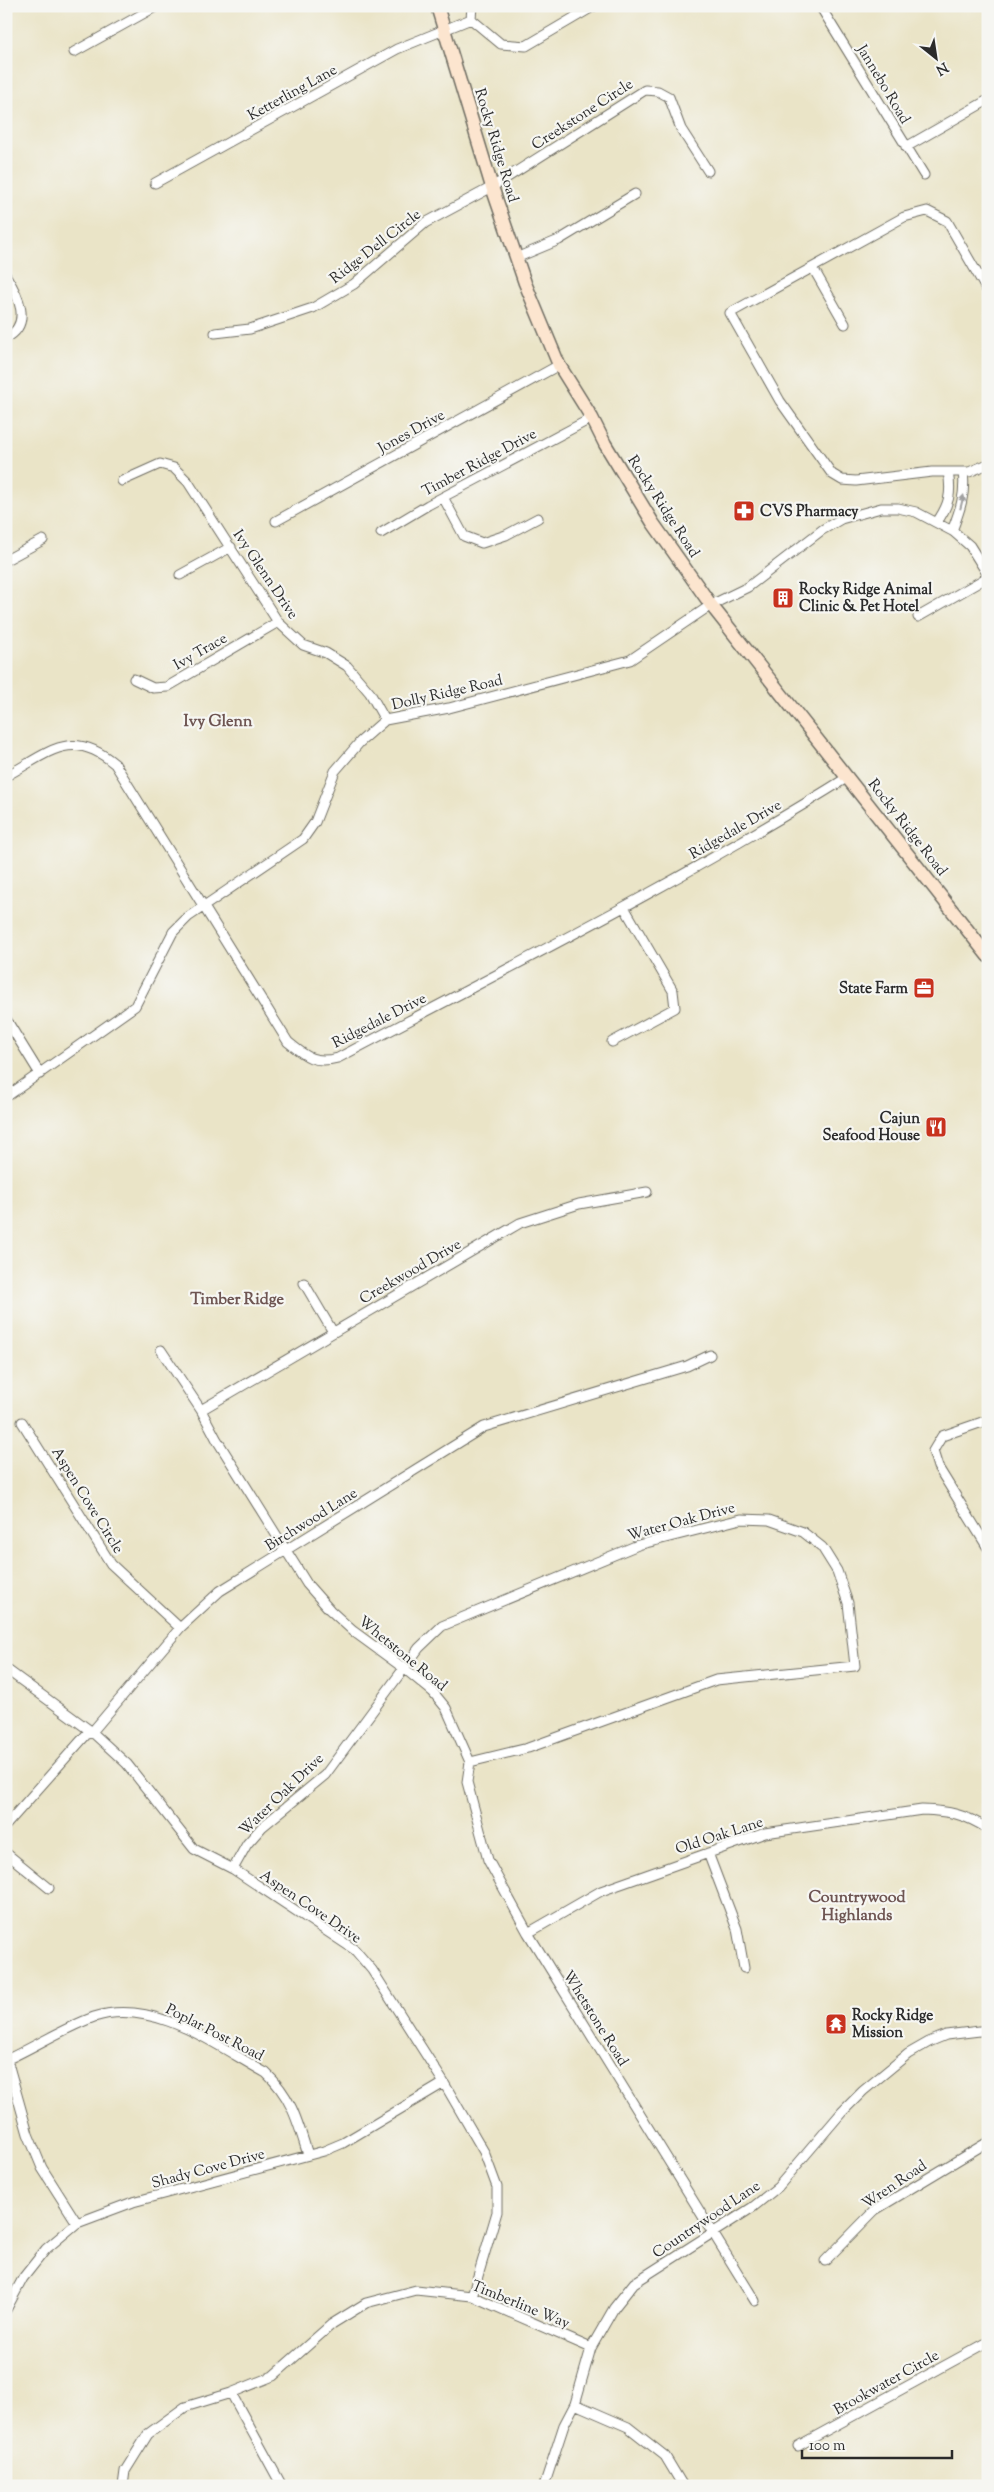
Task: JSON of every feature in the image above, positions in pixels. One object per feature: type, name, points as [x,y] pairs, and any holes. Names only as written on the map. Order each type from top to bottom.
[{"type":"main road","name":"Rocky Ridge Road","points":[[437,6],[492,187],[516,258],[560,365],[653,523],[711,605],[988,956]]},
{"type":"street","points":[[74,52],[156,6]]},
{"type":"street","points":[[472,6],[471,19],[501,44],[526,46],[594,6]]},
{"type":"street","name":"Jannebo Road","points":[[820,6],[924,175]]},
{"type":"street","name":"Ketterling Lane","points":[[155,183],[397,49],[471,19]]},
{"type":"street","name":"Creekstone Circle","points":[[492,187],[645,90],[658,91],[669,97],[681,128],[708,171]]},
{"type":"street","points":[[906,147],[988,100]]},
{"type":"street","name":"Ridge Dell Circle","points":[[215,332],[250,328],[313,308],[354,284],[425,223],[492,187]]},
{"type":"street","points":[[516,258],[552,244],[635,194]]},
{"type":"street","points":[[988,292],[947,220],[927,211],[904,217],[730,313],[780,401],[832,474],[842,480],[856,481],[948,472],[969,472],[988,464]]},
{"type":"street","points":[[813,268],[845,324]]},
{"type":"street","points":[[6,276],[19,296],[22,312],[19,325],[12,335],[6,338]]},
{"type":"street","name":"Jones Drive","points":[[276,520],[560,365]]},
{"type":"street","name":"Timber Ridge Drive","points":[[381,533],[443,497],[592,418]]},
{"type":"street","name":"Ivy Glenn Drive","points":[[122,481],[160,464],[174,468],[188,482],[278,622],[303,645],[326,653],[347,666],[370,693],[385,720]]},
{"type":"street","points":[[937,522],[947,507],[951,489],[948,472]]},
{"type":"street","points":[[952,531],[965,488],[962,472]]},
{"type":"street","points":[[443,497],[464,536],[482,543],[506,534],[538,518]]},
{"type":"street","name":"Dolly Ridge Road","points":[[6,1097],[135,1006],[173,932],[188,917],[303,839],[316,822],[335,770],[360,742],[385,720],[449,708],[630,660],[711,605],[748,587],[822,530],[857,513],[881,508],[898,508],[916,512],[937,522],[952,531],[970,546],[988,576]]},
{"type":"street","points":[[6,560],[43,540]]},
{"type":"street","points":[[180,575],[231,547]]},
{"type":"street","points":[[918,617],[988,576]]},
{"type":"street","name":"Ivy Trace","points":[[134,679],[153,688],[167,687],[278,622]]},
{"type":"street","name":"Ridgedale Drive","points":[[6,776],[62,746],[79,744],[98,750],[115,764],[288,1042],[308,1058],[325,1062],[338,1058],[624,907],[772,825],[848,777]]},
{"type":"street","points":[[612,1042],[675,1008],[673,991],[624,907]]},
{"type":"street","points":[[6,1019],[40,1074]]},
{"type":"street","name":"Creekwood Drive","points":[[201,1410],[520,1223],[580,1204],[647,1192]]},
{"type":"street","points":[[304,1283],[333,1332]]},
{"type":"street","name":"Whetstone Road","points":[[161,1350],[201,1410],[217,1440],[307,1584],[330,1610],[353,1631],[433,1692],[446,1708],[470,1762],[467,1782],[488,1860],[528,1934],[755,2301]]},
{"type":"street","name":"Birchwood Lane","points":[[6,1825],[86,1735],[92,1732],[180,1628],[220,1591],[484,1427],[687,1366],[710,1356]]},
{"type":"street","points":[[988,1420],[942,1436],[933,1451],[938,1468],[988,1548]]},
{"type":"street","name":"Aspen Cove Circle","points":[[22,1422],[111,1564],[180,1628]]},
{"type":"street","name":"Water Oak Drive","points":[[233,1869],[247,1844],[262,1826],[325,1775],[419,1648],[442,1626],[638,1545],[741,1519],[769,1520],[803,1532],[822,1547],[838,1571],[848,1603],[856,1666],[716,1680],[528,1748],[470,1762]]},
{"type":"street","name":"Aspen Cove Drive","points":[[6,1669],[92,1732],[127,1764],[194,1849],[233,1869],[355,1950],[372,1970],[444,2082],[484,2152],[497,2187],[497,2212],[472,2296]]},
{"type":"street","name":"Old Oak Lane","points":[[528,1934],[601,1891],[764,1833],[922,1810],[946,1811],[971,1818],[988,1829]]},
{"type":"street","points":[[6,1852],[49,1888]]},
{"type":"street","points":[[708,1853],[737,1929],[744,1968]]},
{"type":"street","name":"Poplar Post Road","points":[[7,2058],[95,2017],[134,2012],[167,2019],[266,2073],[277,2083],[295,2110],[308,2155]]},
{"type":"street","name":"Countrywood Lane","points":[[544,2486],[564,2425],[575,2404],[592,2348],[614,2308],[634,2283],[753,2207],[778,2187],[842,2112],[863,2091],[908,2054],[946,2035],[988,2030]]},
{"type":"street","points":[[7,2058],[28,2134],[42,2168],[77,2222]]},
{"type":"street","name":"Shady Cove Drive","points":[[6,2310],[23,2278],[46,2249],[77,2222],[133,2202],[308,2155],[343,2143],[444,2082]]},
{"type":"street","name":"Wren Road","points":[[825,2261],[875,2210],[988,2142]]},
{"type":"street","name":"Timberline Way","points":[[123,2486],[126,2470],[148,2434],[185,2407],[231,2394],[274,2376],[332,2324],[366,2303],[416,2290],[472,2296],[592,2348]]},
{"type":"street","name":"Brookwater Circle","points":[[798,2446],[988,2342]]},
{"type":"street","points":[[231,2394],[282,2486]]},
{"type":"street","points":[[575,2404],[628,2427],[665,2456],[683,2486]]},
{"type":"place","name":"CVS Pharmacy","points":[[744,511]]},
{"type":"place","name":"Rocky Ridge Animal Clinic & Pet Hotel","points":[[783,598]]},
{"type":"place","name":"State Farm","points":[[924,988]]},
{"type":"place","name":"Cajun Seafood House","points":[[936,1127]]},
{"type":"place","name":"Rocky Ridge Mission","points":[[836,2024]]},
{"type":"district","name":"Ivy Glenn","points":[[218,720]]},
{"type":"district","name":"Timber Ridge","points":[[237,1298]]},
{"type":"district","name":"Countrywood Highlands","points":[[857,1905]]}]
